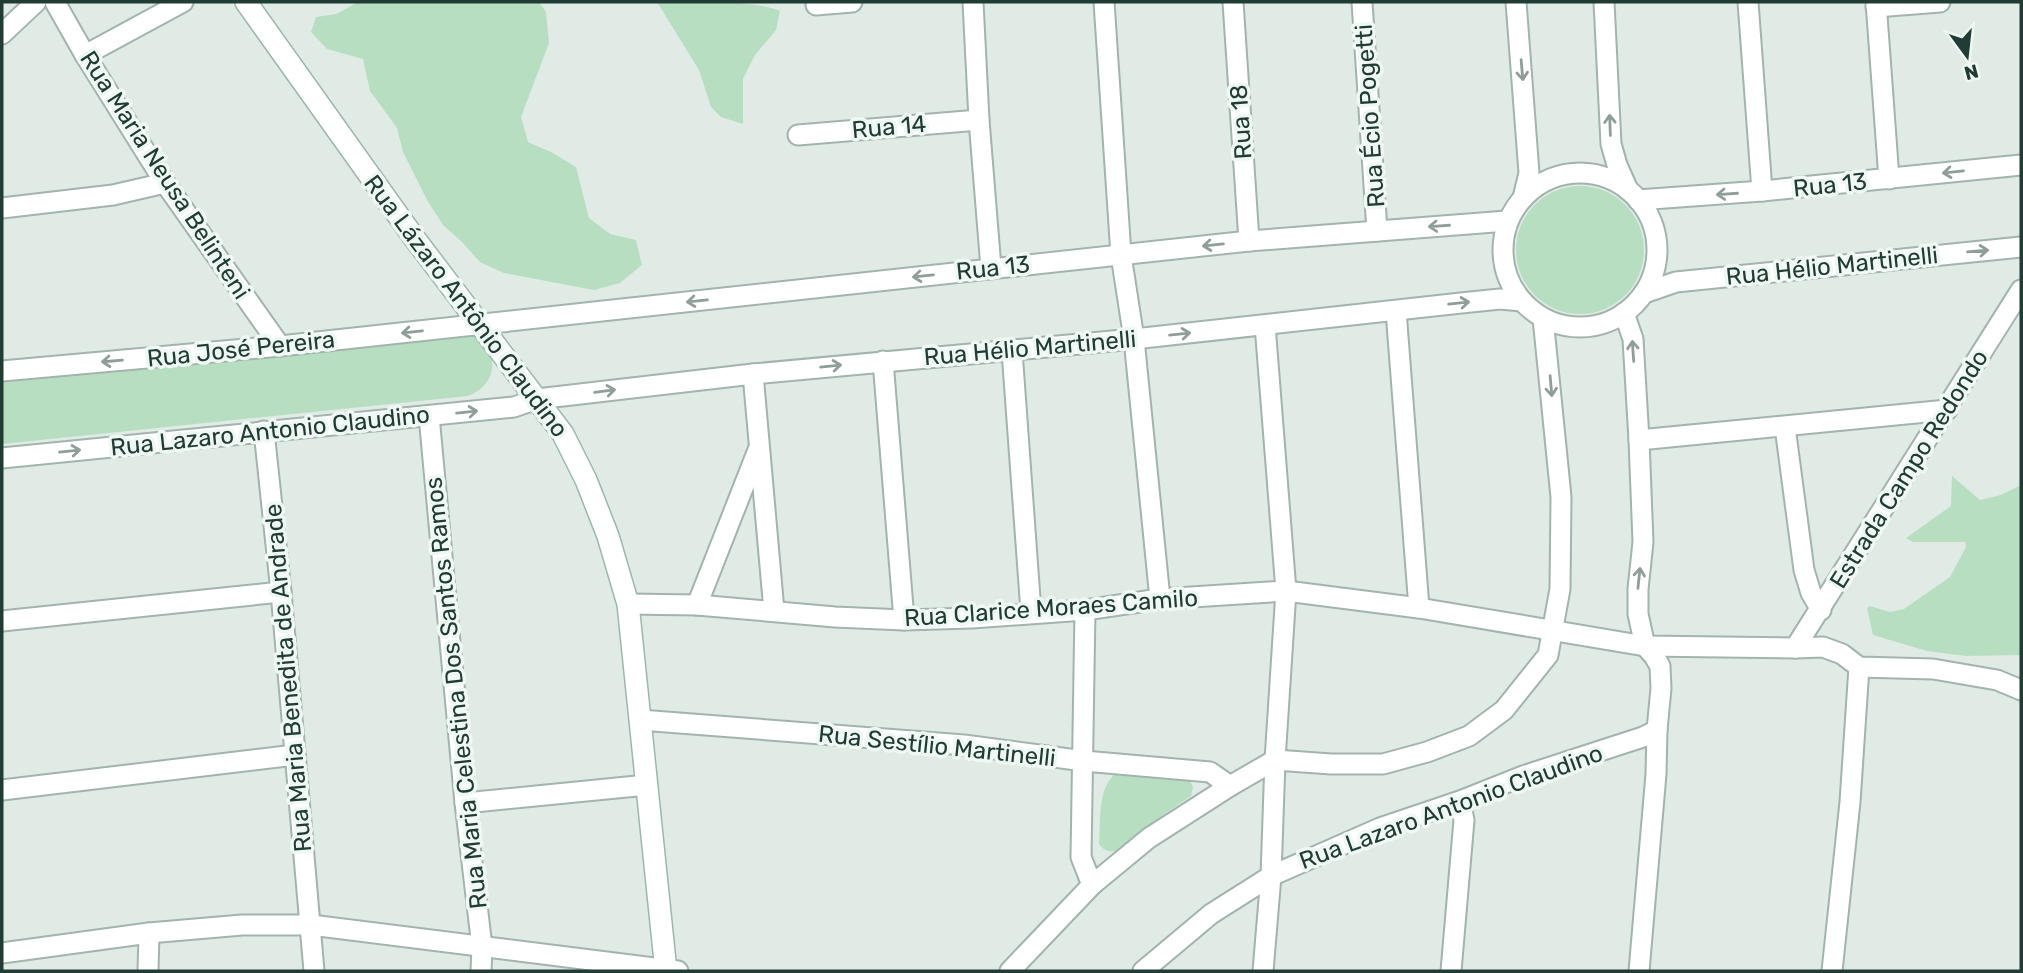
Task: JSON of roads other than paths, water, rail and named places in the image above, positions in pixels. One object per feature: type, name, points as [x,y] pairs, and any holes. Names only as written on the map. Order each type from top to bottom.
[{"type":"main road","name":"Rua Lázaro Antônio Claudino","points":[[246,2],[363,167],[563,434],[586,480],[608,536],[628,604],[670,971]]},
{"type":"street","points":[[2,34],[36,2]]},
{"type":"street","name":"Rua Maria Neusa Belinteni","points":[[55,2],[165,183],[280,346]]},
{"type":"street","points":[[85,55],[183,2]]},
{"type":"street","points":[[816,5],[852,2]]},
{"type":"street","points":[[973,2],[991,268]]},
{"type":"street","points":[[1104,2],[1121,255],[1134,339],[1160,599]]},
{"type":"street","name":"Rua 18","points":[[1233,2],[1249,241]]},
{"type":"street","name":"Rua Écio Pogetti","points":[[1362,2],[1377,231]]},
{"type":"street","points":[[1516,2],[1528,173],[1523,198]]},
{"type":"street","points":[[1604,2],[1611,144],[1617,165],[1633,195],[1650,218],[1656,238],[1656,267],[1644,293],[1624,313],[1597,325],[1569,327],[1543,318],[1522,301],[1514,290],[1504,265],[1503,243],[1507,221],[1523,198],[1546,181],[1574,174],[1602,177],[1633,195]]},
{"type":"street","points":[[1748,2],[1762,191]]},
{"type":"street","points":[[1889,179],[1876,5],[1940,2]]},
{"type":"street","name":"Rua 14","points":[[798,135],[979,120]]},
{"type":"street","name":"Rua 13","points":[[1633,195],[1762,191],[2021,165]]},
{"type":"street","points":[[2,208],[113,195],[165,183]]},
{"type":"street","name":"Rua 13","points":[[480,324],[1249,241],[1507,221]]},
{"type":"street","name":"Rua Hélio Martinelli","points":[[1644,293],[1676,282],[2021,247]]},
{"type":"street","name":"Estrada Campo Redondo","points":[[1795,648],[2021,290]]},
{"type":"street","name":"Rua Hélio Martinelli","points":[[537,399],[753,374],[1134,339],[1500,299],[1522,301]]},
{"type":"street","points":[[1396,311],[1419,608]]},
{"type":"street","points":[[1624,313],[1633,340],[1639,440],[1643,541],[1639,614],[1645,646],[1660,666],[1661,688],[1639,971]]},
{"type":"street","points":[[1010,971],[1092,885],[1149,838],[1275,760],[1383,764],[1427,752],[1469,736],[1504,710],[1548,655],[1560,589],[1561,497],[1543,318]]},
{"type":"street","name":"Rua José Pereira","points":[[2,372],[480,324]]},
{"type":"street","points":[[1263,971],[1271,876],[1275,760],[1286,592],[1265,325]]},
{"type":"street","points":[[1012,351],[1031,612]]},
{"type":"street","points":[[883,361],[904,620]]},
{"type":"street","points":[[753,374],[774,611]]},
{"type":"street","name":"Rua Lazaro Antonio Claudino","points":[[2,458],[514,407],[537,399]]},
{"type":"street","points":[[1639,440],[1947,410]]},
{"type":"street","name":"Rua Maria Celestina Dos Santos Ramos","points":[[429,415],[465,803],[482,947],[481,971]]},
{"type":"street","points":[[1785,427],[1804,570],[1811,593],[1821,610]]},
{"type":"street","name":"Rua Maria Benedita de Andrade","points":[[264,431],[314,971]]},
{"type":"street","points":[[697,605],[760,445]]},
{"type":"street","points":[[2,621],[281,592]]},
{"type":"street","name":"Rua Clarice Moraes Camilo","points":[[628,604],[697,605],[904,620],[1085,610],[1160,599],[1286,592],[1419,608],[1645,646],[1823,647],[1842,654],[1859,667]]},
{"type":"street","points":[[1085,610],[1081,857],[1092,885]]},
{"type":"street","points":[[1832,971],[1850,802],[1859,667],[1933,669],[1997,680],[2021,690]]},
{"type":"street","name":"Rua Sestílio Martinelli","points":[[640,720],[964,745],[1084,761],[1210,772],[1230,786]]},
{"type":"street","name":"Rua Lazaro Antonio Claudino","points":[[1143,971],[1212,914],[1271,876],[1380,828],[1657,730]]},
{"type":"street","points":[[2,790],[295,755]]},
{"type":"street","points":[[465,803],[647,785]]},
{"type":"street","points":[[1451,971],[1464,820],[1460,801]]},
{"type":"street","points":[[2,953],[149,933],[242,925],[310,925],[670,971]]},
{"type":"street","points":[[148,971],[149,933]]}]
